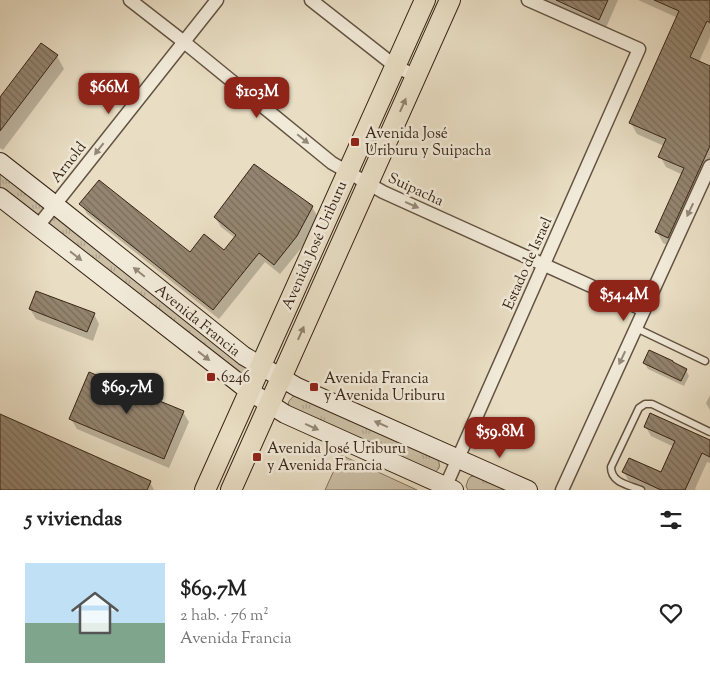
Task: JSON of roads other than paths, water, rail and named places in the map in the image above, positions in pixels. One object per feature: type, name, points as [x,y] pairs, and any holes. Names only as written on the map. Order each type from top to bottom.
[{"type":"main road","name":"Avenida José Uriburu","points":[[204,490],[425,0]]},
{"type":"main road","name":"Avenida José Uriburu","points":[[231,490],[450,0]]},
{"type":"main road","name":"Avenida Francia","points":[[0,162],[244,356],[260,366],[311,393],[528,490]]},
{"type":"main road","name":"Avenida Francia","points":[[0,196],[248,391],[269,405],[284,414],[448,489]]},
{"type":"street","name":"Suipacha","points":[[130,0],[332,162],[383,192],[644,310]]},
{"type":"street","name":"Arnold","points":[[38,226],[217,0]]},
{"type":"street","points":[[311,0],[395,66],[416,76]]},
{"type":"street","name":"Estado de Israel","points":[[448,489],[458,458],[639,49],[528,0]]},
{"type":"street","points":[[562,490],[710,166]]},
{"type":"lane","points":[[636,328],[705,361]]},
{"type":"lane","points":[[641,490],[614,479],[611,473],[639,408],[645,404],[652,404],[710,432]]},
{"type":"place","name":"Avenida José Uriburu y Suipacha","points":[[355,142]]},
{"type":"place","name":"6246","points":[[211,377]]},
{"type":"place","name":"Avenida Francia y Avenida Uriburu","points":[[314,387]]},
{"type":"place","name":"Avenida José Uriburu y Avenida Francia","points":[[257,457]]}]
